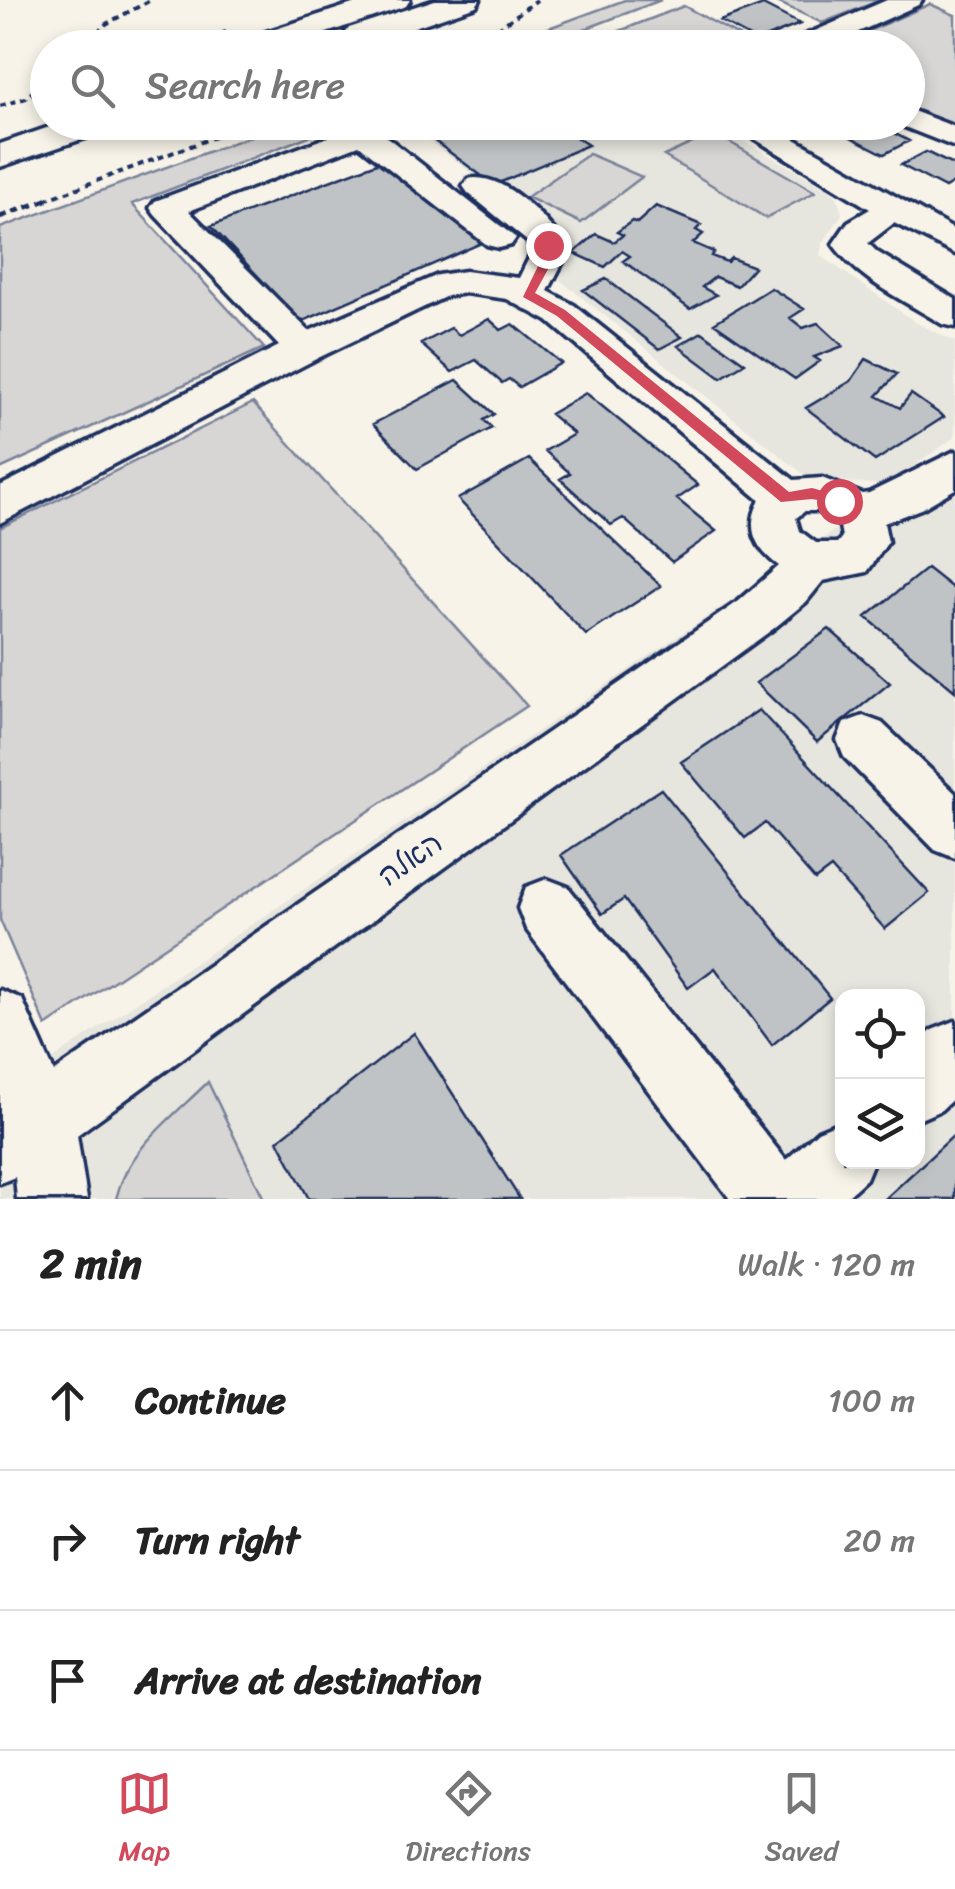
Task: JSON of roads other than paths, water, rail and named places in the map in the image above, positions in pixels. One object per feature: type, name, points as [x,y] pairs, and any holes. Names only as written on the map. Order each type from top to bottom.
[{"type":"highway","points":[[304,30],[395,0]]},
{"type":"highway","points":[[377,30],[465,0]]},
{"type":"highway","points":[[0,128],[30,110]]},
{"type":"highway","points":[[0,156],[47,140]]},
{"type":"street","points":[[840,30],[909,0]]},
{"type":"street","points":[[925,125],[955,138]]},
{"type":"street","points":[[304,349],[166,208],[342,140]]},
{"type":"street","points":[[373,140],[498,238]]},
{"type":"street","points":[[416,140],[541,233],[548,245],[546,262],[528,294]]},
{"type":"street","points":[[768,140],[880,217],[955,278]]},
{"type":"street","points":[[880,217],[955,244]]},
{"type":"street","points":[[880,217],[854,235],[850,244],[855,252],[955,315]]},
{"type":"street","points":[[0,506],[304,349],[438,286],[465,282],[498,284],[528,294],[561,313],[787,498],[823,494],[855,512],[865,532],[860,552],[837,563],[812,561],[788,549],[776,536],[774,515],[787,498]]},
{"type":"street","points":[[855,512],[884,509],[902,502],[955,467]]},
{"type":"street","name":"האלה","points":[[21,1134],[756,615],[789,588],[812,561]]},
{"type":"street","points":[[863,740],[955,831]]},
{"type":"street","points":[[547,908],[774,1199]]},
{"type":"street","points":[[0,1021],[21,1134],[52,1199]]},
{"type":"street","points":[[925,1081],[955,1053]]},
{"type":"street","points":[[793,1199],[835,1160]]}]
